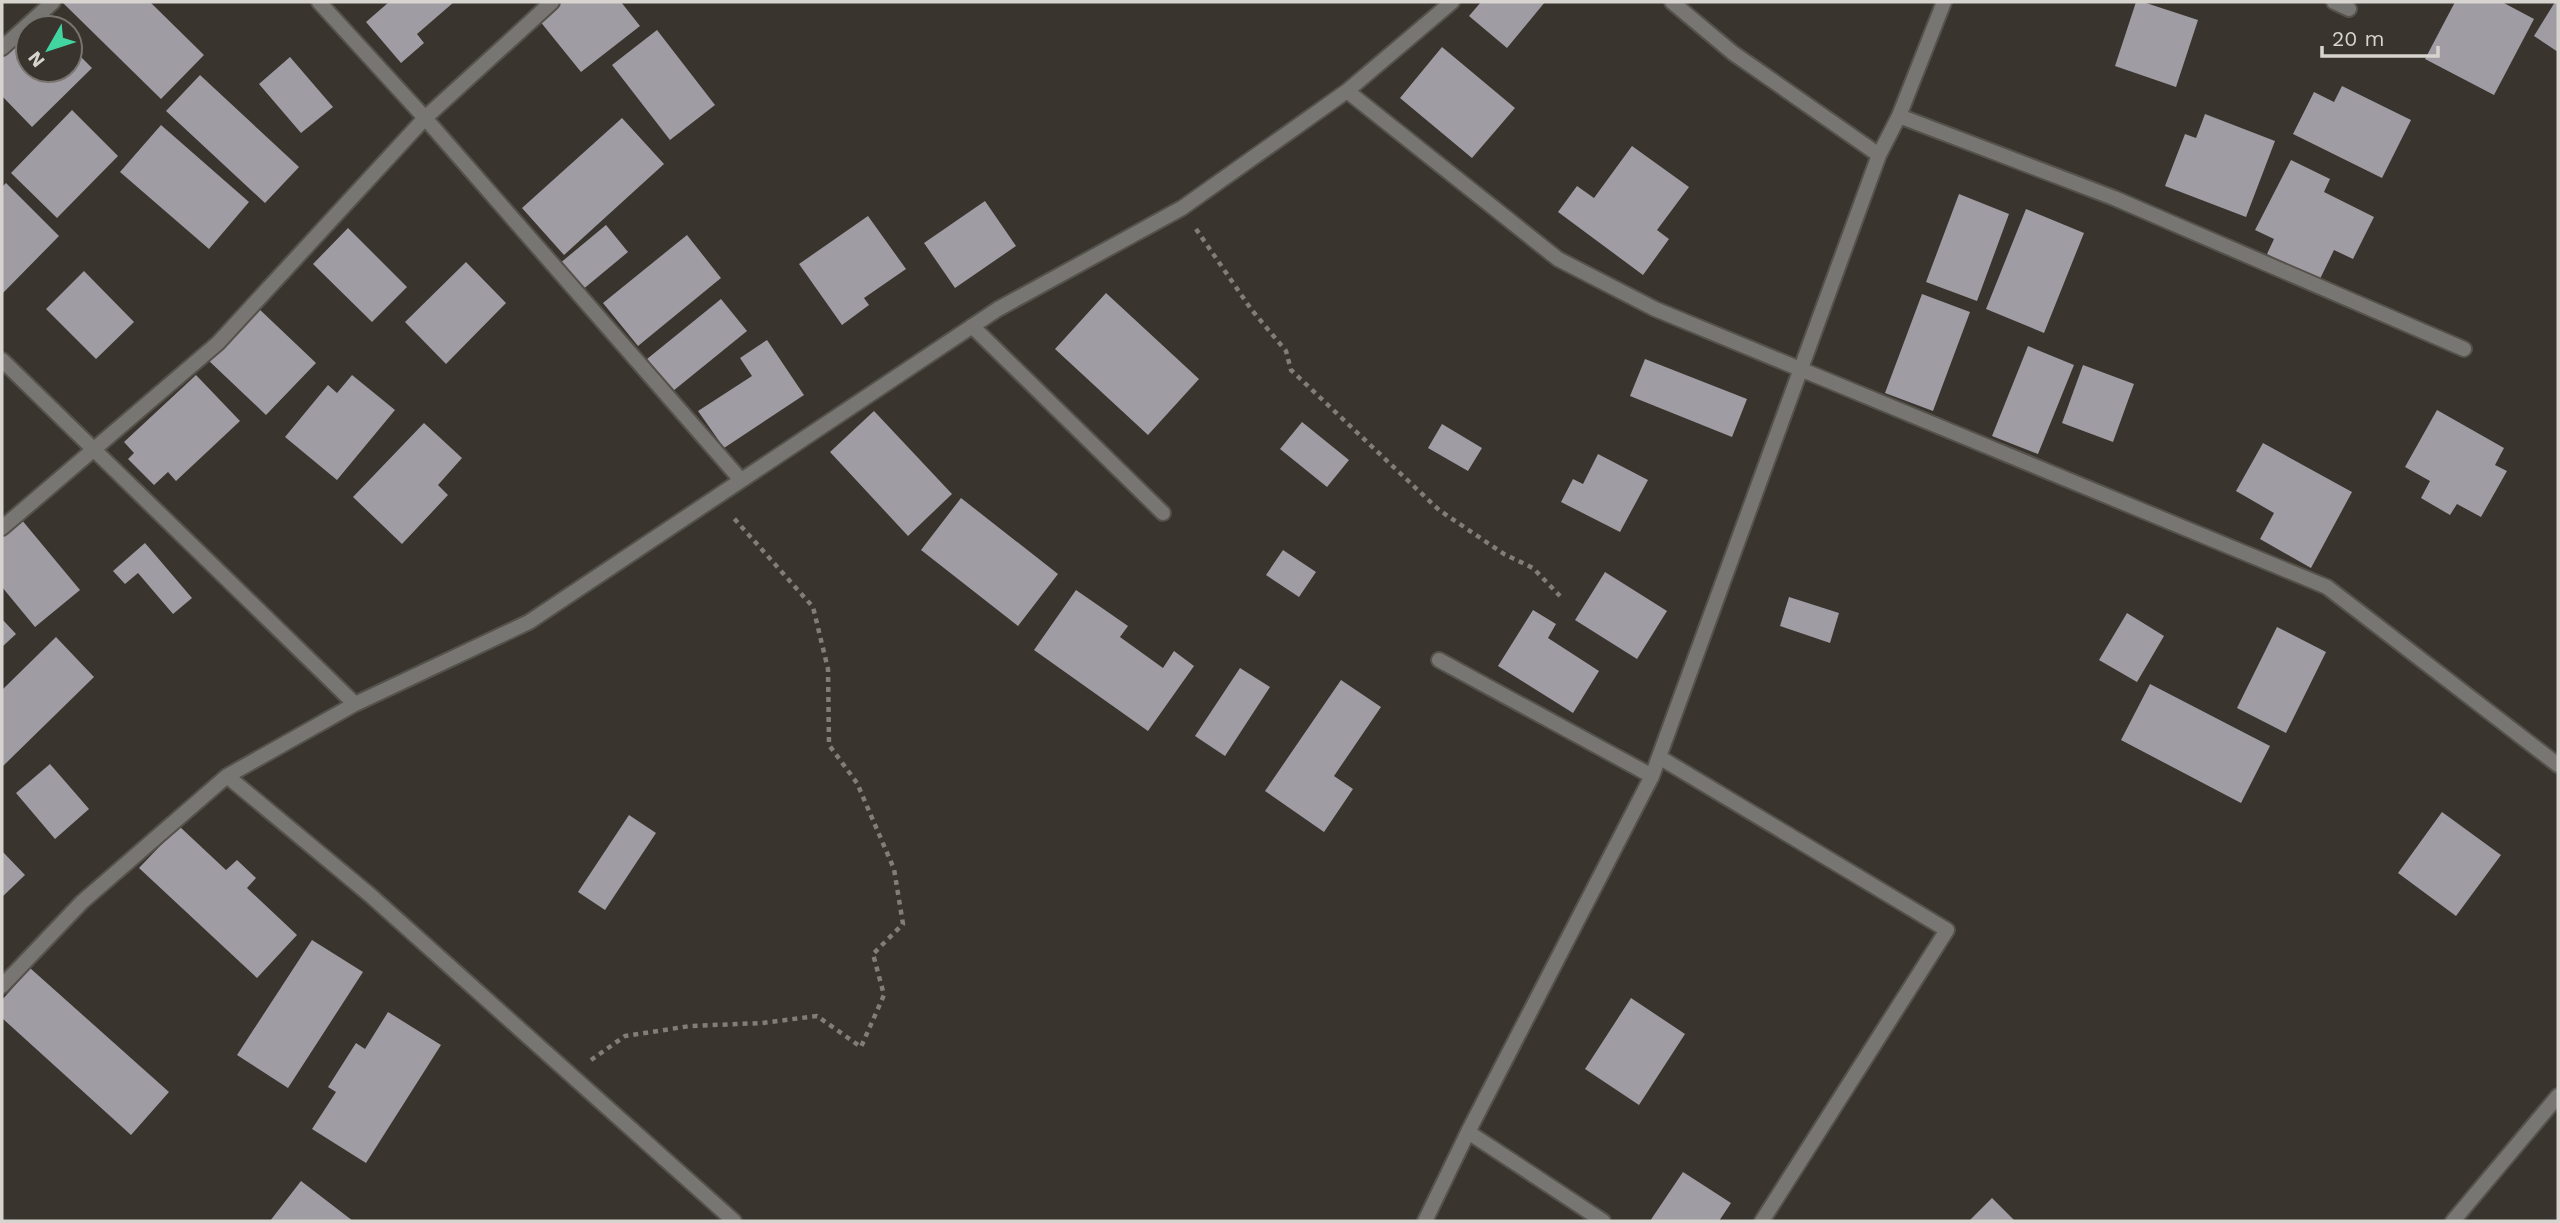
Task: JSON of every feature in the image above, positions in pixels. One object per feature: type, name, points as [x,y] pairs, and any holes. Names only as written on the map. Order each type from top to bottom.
[{"type":"street","points":[[2,48],[53,2]]},
{"type":"street","points":[[319,2],[425,118],[741,481]]},
{"type":"street","points":[[2,527],[218,343],[425,118],[552,2]]},
{"type":"street","points":[[2,986],[82,902],[228,776],[355,704],[528,622],[998,309],[1182,208],[1347,91],[1452,2]]},
{"type":"street","points":[[1672,2],[1733,53],[1879,155]]},
{"type":"street","points":[[1425,1221],[1468,1132],[1652,776],[1879,155],[1899,116],[1944,2]]},
{"type":"street","points":[[2334,2],[2349,9]]},
{"type":"street","points":[[1347,91],[1558,259],[1655,309],[2327,587],[2558,765]]},
{"type":"street","points":[[1899,116],[2114,198],[2464,349]]},
{"type":"street","points":[[972,326],[1163,513]]},
{"type":"street","points":[[2,360],[355,704]]},
{"type":"street","points":[[1439,660],[1652,776]]},
{"type":"street","points":[[1659,757],[1947,930],[1762,1221]]},
{"type":"street","points":[[228,776],[370,895],[733,1221]]},
{"type":"street","points":[[2453,1221],[2558,1096]]},
{"type":"street","points":[[1468,1132],[1603,1221]]},
{"type":"path","points":[[1182,208],[1244,299],[1286,351],[1291,370],[1439,510],[1504,554],[1533,568],[1560,596]]},
{"type":"path","points":[[570,1074],[625,1036],[690,1026],[762,1023],[817,1016],[860,1047],[884,995],[873,954],[903,924],[894,869],[857,783],[829,745],[828,669],[813,607],[727,512]]},
{"type":"building","points":[[62,2],[150,2],[204,55],[161,99],[84,24],[84,14],[74,14]]},
{"type":"building","points":[[389,2],[454,2],[417,34],[424,43],[401,63],[366,22]]},
{"type":"building","points":[[562,2],[621,2],[640,26],[581,72],[539,20]]},
{"type":"building","points":[[1481,2],[1545,2],[1507,48],[1469,16]]},
{"type":"building","points":[[2136,2],[2198,20],[2176,87],[2115,66]]},
{"type":"building","points":[[2455,2],[2502,2],[2534,19],[2494,95],[2425,59]]},
{"type":"building","points":[[2555,2],[2558,2],[2558,52],[2534,36]]},
{"type":"building","points":[[657,30],[715,105],[670,140],[612,65]]},
{"type":"building","points":[[14,46],[14,84],[76,84],[32,127],[2,96],[2,58]]},
{"type":"building","points":[[1442,47],[1515,108],[1472,158],[1400,98]]},
{"type":"building","points":[[290,57],[333,107],[301,133],[259,84]]},
{"type":"building","points":[[84,60],[92,68],[84,76]]},
{"type":"building","points":[[200,75],[299,167],[265,203],[166,111]]},
{"type":"building","points":[[2342,86],[2411,120],[2382,178],[2293,134],[2314,92],[2334,102]]},
{"type":"building","points":[[72,110],[118,156],[57,218],[11,173]]},
{"type":"building","points":[[2205,114],[2275,141],[2246,217],[2165,186],[2185,134],[2196,138]]},
{"type":"building","points":[[622,118],[664,164],[564,255],[522,208]]},
{"type":"building","points":[[161,125],[249,202],[209,249],[120,172]]},
{"type":"building","points":[[1632,146],[1689,187],[1657,230],[1669,239],[1643,275],[1558,212],[1577,186],[1594,198]]},
{"type":"building","points":[[2291,160],[2330,179],[2324,192],[2374,217],[2353,259],[2334,250],[2319,281],[2267,254],[2274,239],[2255,230]]},
{"type":"building","points":[[6,183],[59,236],[2,294],[2,187]]},
{"type":"building","points":[[1959,194],[2009,214],[1977,301],[1926,282]]},
{"type":"building","points":[[985,201],[1016,246],[955,288],[924,243]]},
{"type":"building","points":[[2026,209],[2084,233],[2044,333],[1986,309]]},
{"type":"building","points":[[868,216],[906,269],[864,298],[869,305],[842,325],[799,264]]},
{"type":"building","points":[[606,225],[628,252],[581,291],[559,264]]},
{"type":"building","points":[[348,228],[407,287],[372,322],[313,264]]},
{"type":"building","points":[[687,235],[721,278],[638,346],[603,303]]},
{"type":"building","points":[[466,262],[506,303],[446,364],[405,322]]},
{"type":"building","points":[[84,271],[134,322],[96,359],[46,309]]},
{"type":"building","points":[[1106,293],[1199,379],[1148,435],[1055,349]]},
{"type":"building","points":[[1922,294],[1970,312],[1933,411],[1885,393]]},
{"type":"building","points":[[721,299],[747,331],[673,391],[647,359]]},
{"type":"building","points":[[257,307],[316,363],[266,415],[207,359]]},
{"type":"building","points":[[767,340],[804,395],[724,448],[698,411],[752,376],[740,358]]},
{"type":"building","points":[[2028,346],[2074,365],[2038,454],[1992,436]]},
{"type":"building","points":[[1645,359],[1747,399],[1732,437],[1630,396]]},
{"type":"building","points":[[2083,365],[2134,384],[2113,442],[2062,423]]},
{"type":"building","points":[[196,375],[240,421],[176,481],[168,472],[154,485],[128,459],[134,453],[124,442]]},
{"type":"building","points":[[352,375],[395,410],[337,480],[285,437],[328,385],[337,393]]},
{"type":"building","points":[[2437,410],[2504,448],[2495,465],[2507,471],[2481,517],[2457,504],[2450,515],[2421,498],[2430,481],[2405,467]]},
{"type":"building","points":[[874,411],[952,494],[908,536],[830,452]]},
{"type":"building","points":[[1302,422],[1349,460],[1327,487],[1280,449]]},
{"type":"building","points":[[424,423],[462,458],[438,485],[448,495],[402,544],[353,497]]},
{"type":"building","points":[[1442,424],[1482,448],[1468,471],[1428,448]]},
{"type":"building","points":[[2263,443],[2352,492],[2311,568],[2260,539],[2274,513],[2236,491]]},
{"type":"building","points":[[1598,454],[1648,480],[1620,532],[1561,502],[1573,479],[1583,484]]},
{"type":"building","points":[[961,498],[1058,574],[1018,626],[921,550]]},
{"type":"building","points":[[21,519],[80,590],[35,627],[2,587],[2,535]]},
{"type":"building","points":[[145,543],[192,598],[173,614],[138,573],[125,584],[113,571]]},
{"type":"building","points":[[1283,550],[1316,572],[1299,597],[1266,575]]},
{"type":"building","points":[[1605,572],[1667,611],[1637,659],[1575,620]]},
{"type":"building","points":[[1076,590],[1128,626],[1120,637],[1163,668],[1174,651],[1194,666],[1148,731],[1034,650]]},
{"type":"building","points":[[1789,597],[1839,613],[1830,643],[1780,626]]},
{"type":"building","points":[[1533,610],[1556,624],[1548,638],[1599,671],[1573,713],[1498,666]]},
{"type":"building","points":[[2127,613],[2164,636],[2137,682],[2099,660]]},
{"type":"building","points":[[2,619],[16,634],[2,647]]},
{"type":"building","points":[[2277,627],[2326,652],[2286,733],[2237,708]]},
{"type":"building","points":[[56,637],[94,677],[2,767],[2,690]]},
{"type":"building","points":[[1240,668],[1270,687],[1225,756],[1195,736]]},
{"type":"building","points":[[1341,680],[1381,707],[1334,776],[1353,789],[1324,832],[1265,791]]},
{"type":"building","points":[[2150,684],[2270,746],[2241,803],[2121,740]]},
{"type":"building","points":[[50,764],[89,809],[55,839],[16,793]]},
{"type":"building","points":[[2442,812],[2501,855],[2456,916],[2398,873]]},
{"type":"building","points":[[629,815],[656,833],[605,910],[578,892]]},
{"type":"building","points":[[179,826],[226,870],[237,860],[256,878],[247,888],[297,935],[257,978],[139,868]]},
{"type":"building","points":[[2,851],[25,875],[2,897]]},
{"type":"building","points":[[312,940],[363,972],[288,1088],[237,1055]]},
{"type":"building","points":[[30,968],[169,1092],[131,1135],[2,1018],[2,1000]]},
{"type":"building","points":[[1631,998],[1685,1034],[1639,1105],[1585,1069]]},
{"type":"building","points":[[388,1012],[441,1045],[366,1163],[312,1129],[336,1092],[328,1087],[356,1043],[365,1049]]},
{"type":"building","points":[[1683,1172],[1731,1203],[1719,1221],[1650,1221]]},
{"type":"building","points":[[301,1181],[353,1221],[270,1221]]},
{"type":"building","points":[[1992,1198],[2015,1221],[1969,1221]]}]
